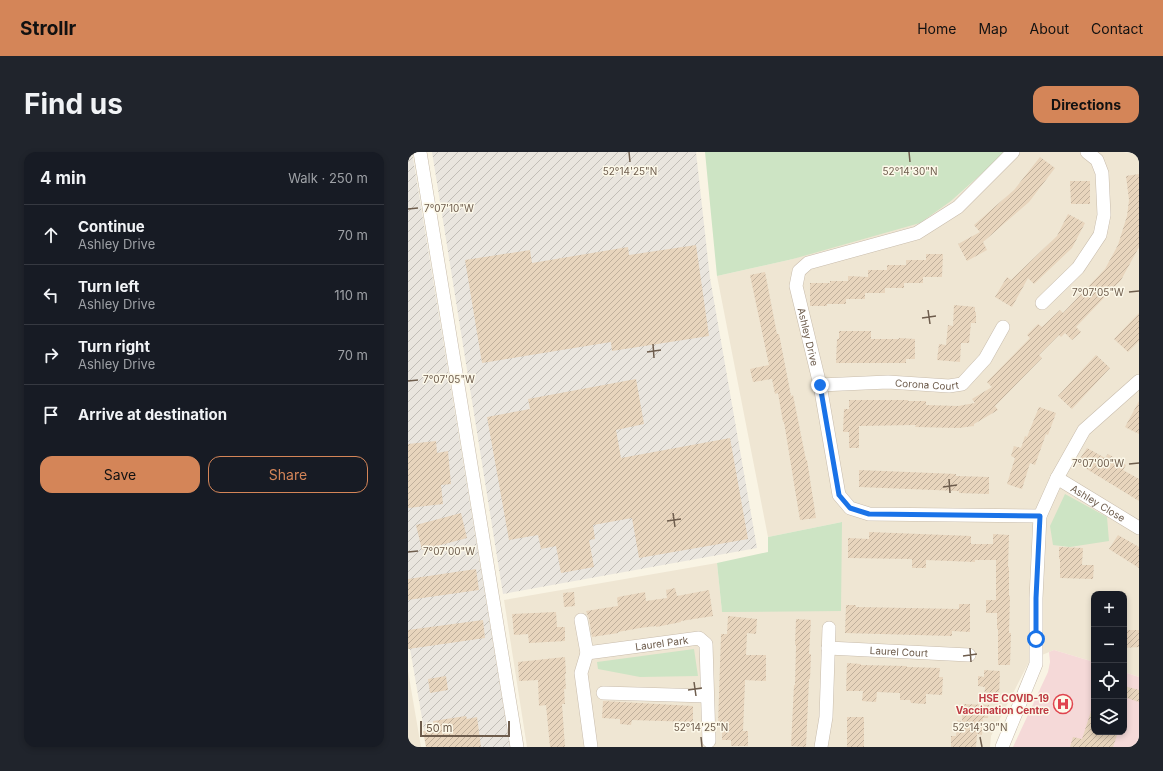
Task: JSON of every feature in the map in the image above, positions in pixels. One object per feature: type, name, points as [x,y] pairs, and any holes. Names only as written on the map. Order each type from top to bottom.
[{"type":"street","points":[[420,152],[517,747]]},
{"type":"street","name":"Ashley Drive","points":[[1013,152],[958,206],[917,233],[808,263],[799,271],[796,286],[820,385],[839,495],[850,508],[869,514],[1040,516]]},
{"type":"street","points":[[1042,303],[1078,268],[1100,235],[1104,215],[1102,173],[1098,160],[1087,152]]},
{"type":"street","name":"Corona Court","points":[[820,385],[888,382],[949,386],[962,384],[985,359],[1003,327]]},
{"type":"street","points":[[1002,747],[1036,664],[1036,598],[1040,516],[1057,478],[1084,430],[1139,381]]},
{"type":"street","name":"Ashley Close","points":[[1057,478],[1139,528]]},
{"type":"street","points":[[581,620],[587,653],[581,673],[591,747]]},
{"type":"street","points":[[821,747],[826,717],[829,628]]},
{"type":"street","name":"Laurel Park","points":[[587,653],[699,638],[706,644],[709,741]]},
{"type":"street","name":"Laurel Court","points":[[828,648],[969,655]]},
{"type":"street","points":[[603,693],[707,696]]},
{"type":"shaded area","points":[[408,152],[412,152],[510,747],[427,747],[408,637]]},
{"type":"shaded area","points":[[432,152],[696,152],[710,278],[757,548],[503,594]]},
{"type":"shaded area","points":[[1006,152],[1123,152],[1139,154],[1139,677],[1127,673],[1127,591],[1091,591],[1091,661],[1054,650],[1030,660],[991,736],[990,747],[527,747],[504,600],[717,563],[722,612],[842,522],[768,537],[717,276],[793,259],[951,201]]},
{"type":"shaded area","name":"HSE COVID-19 Vaccination Centre","points":[[1054,650],[1091,661],[1091,735],[1127,735],[1127,673],[1139,677],[1139,747],[1013,747],[1048,672],[1050,662],[1049,652]]},
{"type":"shaded area","points":[[408,671],[421,747],[408,747]]},
{"type":"green space","points":[[705,152],[1006,152],[951,201],[920,223],[793,259],[717,276]]},
{"type":"green space","points":[[1065,494],[1107,517],[1109,541],[1070,547],[1053,545],[1050,526]]},
{"type":"green space","points":[[842,522],[841,611],[722,612],[717,563],[768,552],[768,537]]},
{"type":"green space","points":[[694,649],[698,676],[640,677],[598,669],[597,662]]},
{"type":"building","points":[[1040,157],[1055,168],[1029,202],[983,242],[987,250],[967,261],[958,244],[980,232],[974,225],[1014,190]]},
{"type":"building","points":[[1139,174],[1139,247],[1121,280],[1076,327],[1081,332],[1072,340],[1065,333],[1061,337],[1059,335],[1039,355],[1042,358],[995,406],[998,410],[974,424],[974,426],[959,428],[915,427],[916,425],[859,426],[859,448],[849,448],[849,432],[843,432],[844,409],[849,409],[849,400],[908,400],[926,401],[926,405],[958,406],[975,403],[972,399],[992,387],[987,382],[1030,338],[1027,335],[1038,324],[1042,327],[1060,310],[1063,313],[1105,269],[1118,245],[1127,216],[1129,200],[1126,176]]},
{"type":"building","points":[[1070,181],[1090,181],[1090,204],[1071,204]]},
{"type":"building","points":[[1068,214],[1085,223],[1072,248],[1034,284],[1028,278],[1012,307],[995,297],[1007,277],[1011,280],[1057,236]]},
{"type":"building","points":[[696,245],[709,336],[612,351],[611,342],[482,363],[465,260],[530,250],[532,263],[628,247],[629,255]]},
{"type":"building","points":[[926,254],[943,254],[942,277],[923,277],[923,283],[904,283],[904,288],[885,288],[885,293],[865,293],[865,299],[846,299],[846,304],[810,306],[810,283],[848,281],[848,276],[868,277],[868,270],[887,270],[887,265],[906,265],[906,260],[926,260]]},
{"type":"building","points":[[765,272],[777,334],[779,334],[791,396],[793,395],[807,460],[816,518],[800,520],[784,422],[778,393],[775,394],[772,379],[753,382],[750,369],[769,365],[750,275]]},
{"type":"building","points":[[954,305],[975,307],[976,323],[971,323],[969,343],[961,343],[960,362],[937,360],[939,344],[946,345],[948,325],[953,326]]},
{"type":"building","points":[[1139,313],[1139,341],[1128,352],[1114,339]]},
{"type":"building","points":[[839,331],[871,331],[871,339],[915,339],[915,359],[906,359],[906,363],[836,363],[837,339],[839,339]]},
{"type":"building","points":[[1096,355],[1110,368],[1072,409],[1058,396]]},
{"type":"building","points":[[636,379],[644,424],[616,430],[621,458],[730,438],[748,539],[639,558],[632,518],[593,525],[595,539],[589,540],[594,567],[561,573],[556,546],[541,549],[538,535],[509,540],[487,417],[530,409],[528,399]]},
{"type":"building","points":[[1139,401],[1139,434],[1125,427]]},
{"type":"building","points":[[1039,407],[1056,413],[1048,435],[1046,434],[1035,465],[1030,463],[1022,489],[1007,484],[1015,458],[1011,456],[1014,446],[1021,448]]},
{"type":"building","points":[[436,441],[437,453],[448,451],[451,484],[441,485],[443,504],[408,508],[408,444]]},
{"type":"building","points":[[1087,448],[1105,458],[1108,454],[1126,465],[1123,470],[1139,479],[1139,501],[1077,463]]},
{"type":"building","points":[[859,470],[956,474],[956,476],[989,477],[989,494],[959,493],[959,491],[859,487]]},
{"type":"building","points":[[461,513],[467,538],[422,550],[416,525]]},
{"type":"building","points":[[869,532],[971,536],[971,544],[993,544],[993,534],[1009,535],[1009,633],[1011,633],[1010,665],[998,665],[997,613],[986,613],[986,600],[996,600],[996,560],[975,560],[975,562],[926,560],[926,568],[912,568],[912,559],[848,558],[848,538],[869,539]]},
{"type":"building","points":[[1118,535],[1139,547],[1139,568],[1109,549]]},
{"type":"building","points":[[1059,547],[1083,548],[1082,565],[1094,565],[1093,579],[1060,578]]},
{"type":"building","points":[[476,569],[479,590],[408,600],[408,579]]},
{"type":"building","points":[[675,588],[677,596],[709,590],[713,616],[592,637],[586,611],[618,606],[618,597],[645,592],[646,601],[667,598],[666,590]]},
{"type":"building","points":[[574,592],[575,606],[564,607],[563,593]]},
{"type":"building","points":[[959,604],[970,604],[970,632],[952,631],[952,636],[845,633],[846,605],[856,605],[856,607],[959,609]]},
{"type":"building","points":[[556,612],[557,627],[565,627],[565,641],[529,643],[528,634],[514,635],[512,614]]},
{"type":"building","points":[[728,616],[757,619],[756,634],[747,633],[746,655],[766,655],[766,681],[745,680],[743,731],[748,731],[748,746],[731,746],[731,740],[722,740],[722,725],[718,725],[721,634],[727,634]]},
{"type":"building","points":[[796,619],[811,620],[809,654],[811,654],[806,747],[791,746],[795,685]]},
{"type":"building","points":[[483,620],[485,638],[408,649],[408,630]]},
{"type":"building","points":[[1127,630],[1139,630],[1139,647],[1127,648]]},
{"type":"building","points":[[565,657],[566,689],[564,689],[565,704],[562,704],[565,747],[550,747],[546,705],[539,706],[538,680],[519,681],[518,662]]},
{"type":"building","points":[[847,663],[861,665],[940,668],[939,677],[943,677],[942,695],[926,694],[926,704],[911,703],[910,700],[900,700],[900,693],[877,692],[876,702],[862,701],[863,691],[846,691]]},
{"type":"building","points":[[984,670],[1000,671],[999,697],[984,697],[985,687],[978,686],[978,676],[984,677]]},
{"type":"building","points":[[446,676],[448,690],[430,693],[428,679]]},
{"type":"building","points":[[1127,687],[1139,690],[1139,702],[1127,698]]},
{"type":"building","points":[[603,701],[693,706],[693,722],[632,720],[631,725],[620,724],[620,719],[602,718]]},
{"type":"building","points":[[963,704],[989,705],[988,718],[983,718],[982,735],[977,734],[976,747],[951,747],[951,736],[956,736],[957,720],[962,721]]},
{"type":"building","points":[[1091,711],[1091,735],[1117,735],[1113,747],[1070,747],[1073,737],[1082,739]]},
{"type":"building","points":[[466,716],[467,719],[477,717],[481,747],[426,747],[423,731],[434,730],[433,721]]},
{"type":"building","points":[[847,717],[864,717],[864,747],[847,747]]},
{"type":"place","name":"HSE COVID-19 Vaccination Centre","points":[[1063,704]]},
{"type":"route","points":[[820,385],[839,495],[850,508],[869,514],[1040,516],[1036,598],[1036,639]]}]
